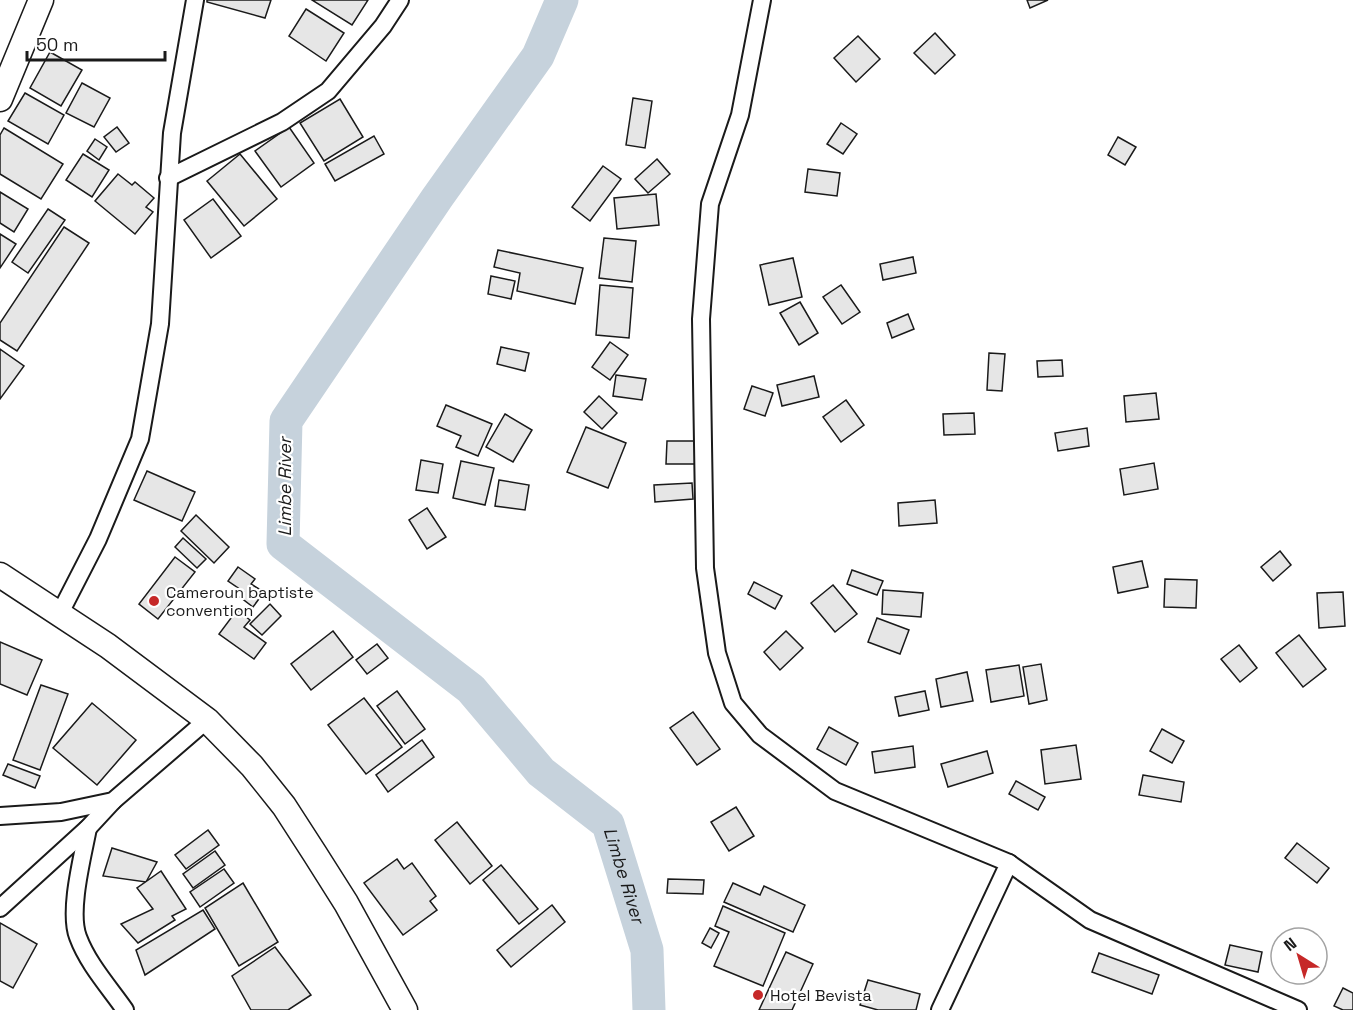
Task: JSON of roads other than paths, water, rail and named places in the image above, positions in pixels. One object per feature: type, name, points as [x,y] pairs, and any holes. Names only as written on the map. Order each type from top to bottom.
[{"type":"street","points":[[0,99],[41,0]]},
{"type":"street","points":[[60,613],[98,539],[140,439],[160,324],[172,133],[195,0]]},
{"type":"street","points":[[168,178],[282,122],[328,90],[383,26],[400,0]]},
{"type":"street","points":[[762,0],[740,115],[710,204],[702,308],[705,568],[717,653],[733,703],[760,735],[835,792],[1009,863],[1090,920],[1298,1010]]},
{"type":"street","points":[[0,575],[108,646],[207,720],[252,766],[284,806],[346,903],[405,1010]]},
{"type":"street","points":[[0,908],[88,828],[113,801],[207,720]]},
{"type":"street","points":[[0,816],[61,812],[113,801]]},
{"type":"street","points":[[88,828],[75,904],[77,935],[91,962],[125,1010]]},
{"type":"street","points":[[940,1010],[1009,863]]},
{"type":"waterway","name":"Limbe River","points":[[562,0],[538,56],[437,198],[286,421],[283,544],[471,689],[541,772],[608,824],[647,950],[649,1010]]},
{"type":"place","name":"Cameroun baptiste convention","points":[[154,601]]},
{"type":"place","name":"Hotel Bevista","points":[[758,995]]}]
